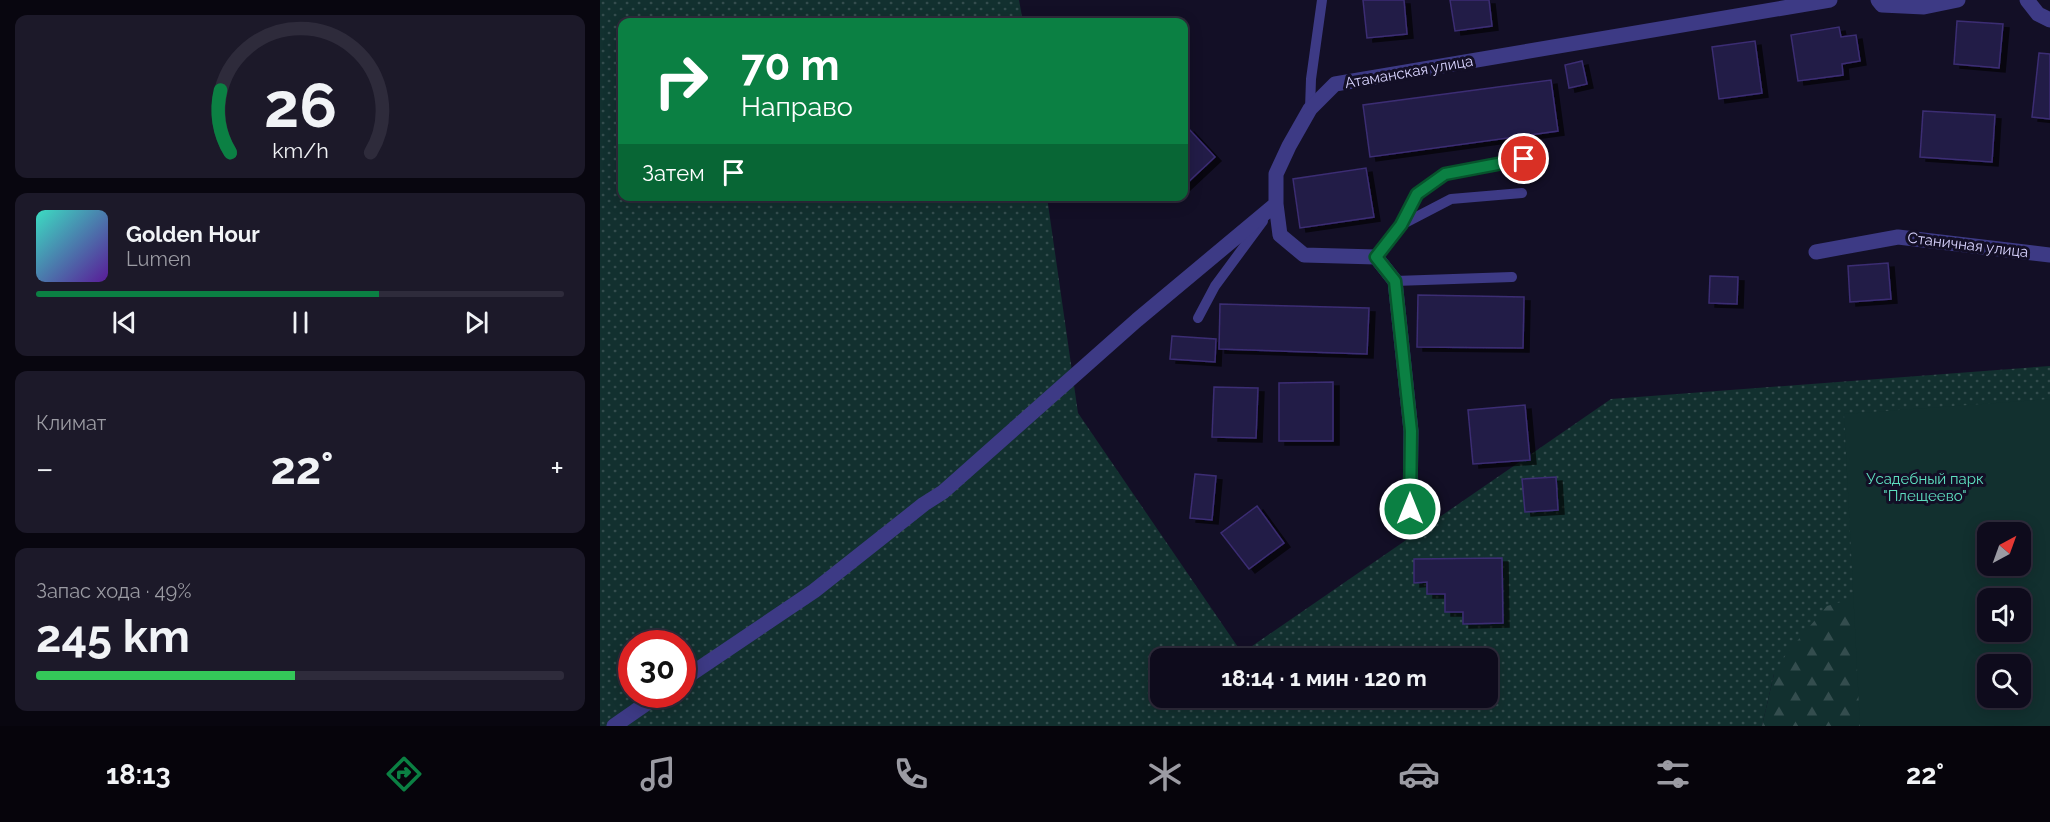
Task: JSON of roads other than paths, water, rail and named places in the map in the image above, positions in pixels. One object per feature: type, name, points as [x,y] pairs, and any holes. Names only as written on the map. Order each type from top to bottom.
[{"type":"street","name":"Атаманская улица","points":[[1376,257],[1305,255],[1280,235],[1276,204],[1276,174],[1310,109],[1335,84],[1830,0]]},
{"type":"street","points":[[1878,0],[1882,5],[1923,7],[1958,0]]},
{"type":"street","points":[[2027,0],[2038,14],[2050,20]]},
{"type":"street","points":[[696,671],[814,591],[924,504],[943,492],[1137,320],[1276,204]]},
{"type":"street","name":"Станичная улица","points":[[1816,252],[1899,237],[2050,255]]},
{"type":"street","points":[[1376,257],[1395,281],[1411,431],[1410,509]]},
{"type":"street","points":[[614,726],[640,708]]},
{"type":"lane","points":[[1310,109],[1311,79],[1322,0]]},
{"type":"lane","points":[[1376,257],[1401,225],[1417,194],[1445,174],[1524,159]]},
{"type":"lane","points":[[1401,225],[1451,198],[1522,193]]},
{"type":"lane","points":[[1198,318],[1215,286],[1276,204]]},
{"type":"lane","points":[[1395,281],[1512,277]]},
{"type":"park label","name":"Усадебный парк \"Плещеево\"","points":[[1925,488]]}]
